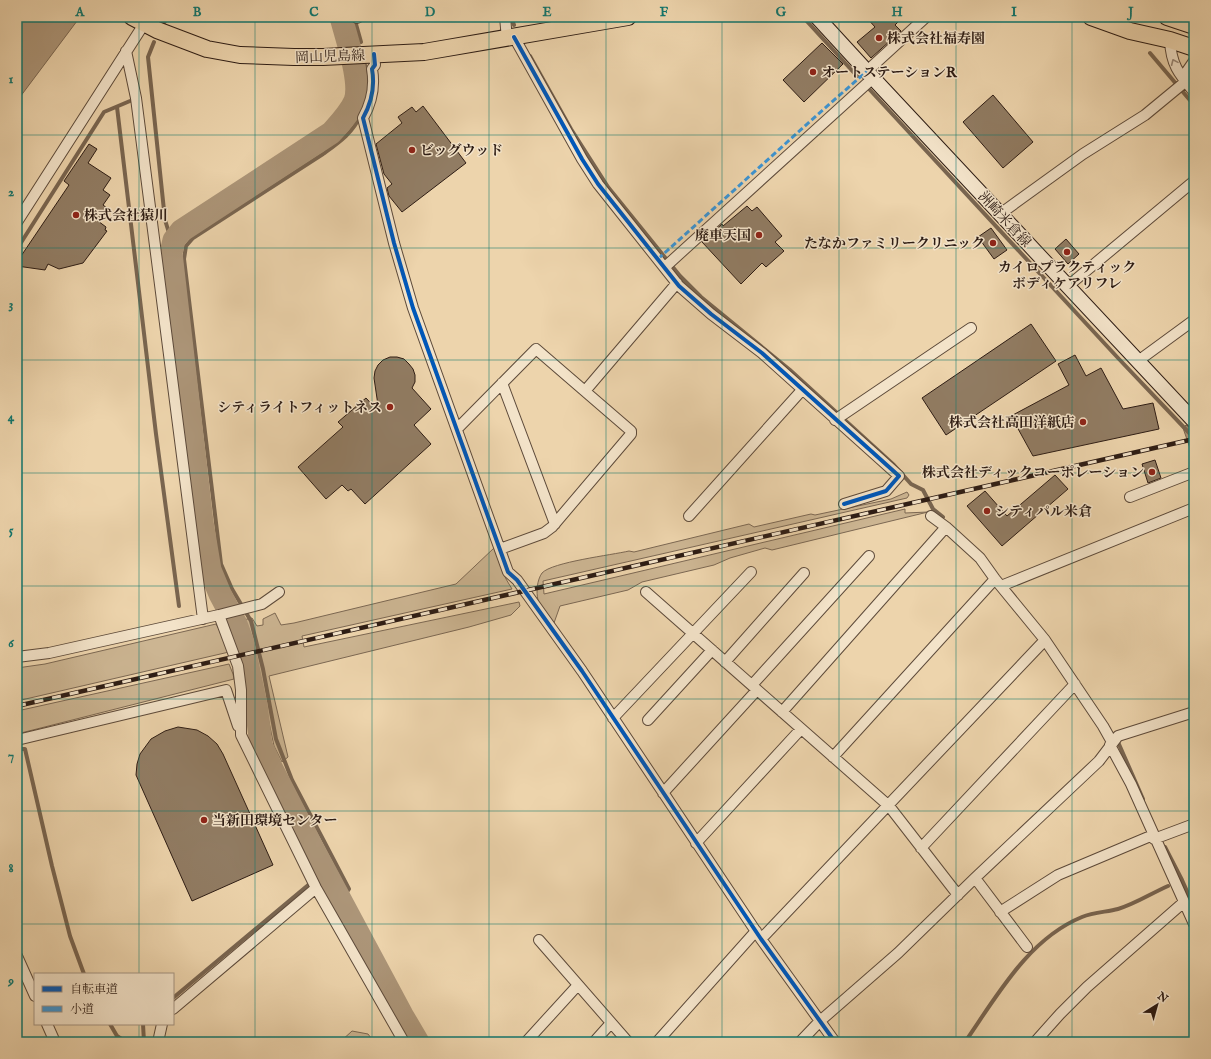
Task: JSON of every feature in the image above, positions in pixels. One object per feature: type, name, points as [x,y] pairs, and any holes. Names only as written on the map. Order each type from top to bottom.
[{"type":"main road","name":"岡山児島線","points":[[140,19],[192,44],[223,53],[294,57],[424,52],[628,17]]},
{"type":"main road","name":"洲崎米倉線","points":[[817,17],[1194,421]]},
{"type":"main road","points":[[1091,17],[1130,31],[1170,40],[1194,48]]},
{"type":"main road","points":[[1120,17],[1170,40]]},
{"type":"main road","points":[[1167,17],[1194,26]]},
{"type":"street","points":[[505,17],[511,38],[590,172],[598,184],[668,264],[678,283],[711,314],[762,354],[802,390],[839,418],[899,476],[886,491],[844,504]]},
{"type":"street","points":[[668,264],[870,75],[926,17]]},
{"type":"street","points":[[17,222],[126,51],[140,19]]},
{"type":"street","points":[[1170,40],[1171,55],[1187,88]]},
{"type":"street","points":[[126,51],[136,98],[203,619]]},
{"type":"street","points":[[358,55],[375,65],[372,69],[374,81],[372,96],[363,118],[394,243],[413,308],[508,572],[517,580],[613,718],[759,935],[835,1042]]},
{"type":"street","points":[[1187,88],[1185,74],[1194,61]]},
{"type":"street","points":[[1000,214],[1083,154],[1187,88]]},
{"type":"street","points":[[1068,286],[1194,181]]},
{"type":"street","points":[[585,391],[678,283]]},
{"type":"street","points":[[1138,361],[1194,320]]},
{"type":"street","points":[[839,418],[971,328]]},
{"type":"street","points":[[457,430],[533,351],[536,350],[631,431],[554,524],[544,533],[500,549]]},
{"type":"street","points":[[502,384],[554,524]]},
{"type":"street","points":[[689,516],[802,390]]},
{"type":"street","points":[[1130,497],[1194,472]]},
{"type":"street","points":[[833,757],[998,583],[1194,508]]},
{"type":"street","points":[[931,516],[946,527],[980,558],[998,583],[1045,640],[1103,726],[1157,837],[1194,924]]},
{"type":"street","points":[[782,712],[946,527]]},
{"type":"street","points":[[663,793],[869,556]]},
{"type":"street","points":[[613,718],[751,572]]},
{"type":"street","points":[[725,662],[804,573]]},
{"type":"street","points":[[17,657],[49,653],[221,615],[262,604],[279,592]]},
{"type":"street","points":[[646,592],[889,806],[958,895]]},
{"type":"street","points":[[221,615],[238,666],[241,690],[241,735]]},
{"type":"street","points":[[657,1042],[759,935],[889,806],[1045,640]]},
{"type":"street","points":[[648,720],[712,650]]},
{"type":"street","points":[[921,848],[1075,684]]},
{"type":"street","points":[[17,740],[226,690],[241,735],[314,883],[404,1042]]},
{"type":"street","points":[[800,1042],[820,1021],[898,953],[1099,761],[1118,736],[1194,712]]},
{"type":"street","points":[[696,843],[801,729]]},
{"type":"street","points":[[1000,912],[1058,875],[1194,824]]},
{"type":"street","points":[[975,878],[1027,947]]},
{"type":"street","points":[[174,1008],[314,883]]},
{"type":"street","points":[[1035,1042],[1087,987],[1184,902]]},
{"type":"street","points":[[539,940],[628,1042]]},
{"type":"street","points":[[17,956],[34,994]]},
{"type":"street","points":[[526,1042],[578,985]]},
{"type":"street","points":[[594,1042],[611,1023]]},
{"type":"street","points":[[47,1025],[55,1042]]},
{"type":"street","points":[[158,1042],[162,1025]]},
{"type":"shaded area","points":[[17,17],[80,17],[17,101]]},
{"type":"shaded area","points":[[1186,425],[1194,434],[1194,451],[1191,451],[1183,428]]},
{"type":"shaded area","points":[[907,492],[909,495],[907,498],[543,581],[544,594],[905,509],[905,513],[928,512],[772,550],[765,548],[730,558],[714,565],[642,582],[628,590],[560,606],[554,623],[538,600],[537,586],[540,576],[548,569],[557,565],[629,551],[634,552],[749,524],[754,527],[811,514],[815,515],[891,499]]},
{"type":"shaded area","points":[[494,548],[506,579],[512,589],[302,636],[304,647],[519,602],[520,606],[511,615],[469,627],[269,676],[288,757],[282,762],[274,746],[250,633],[243,620],[252,618],[257,626],[263,625],[263,619],[275,613],[281,625],[294,623],[456,584]]},
{"type":"shaded area","points":[[216,624],[227,644],[229,652],[17,701],[17,668],[45,664]]},
{"type":"shaded area","points":[[229,664],[234,679],[17,734],[17,711]]},
{"type":"shaded area","points":[[352,1031],[368,1034],[374,1042],[340,1042]]},
{"type":"building","name":"株式会社福寿園","points":[[866,17],[903,17],[895,25],[901,31],[871,58],[857,42],[875,27]]},
{"type":"building","points":[[822,43],[843,64],[804,102],[783,80]]},
{"type":"building","points":[[993,95],[1033,142],[1003,168],[963,122]]},
{"type":"building","points":[[423,106],[466,163],[402,212],[389,196],[387,188],[392,184],[384,174],[376,144],[402,123],[398,117],[412,107],[416,112]]},
{"type":"building","name":"株式会社猿川","points":[[89,144],[97,149],[88,163],[111,178],[103,190],[110,195],[103,205],[107,208],[98,221],[106,227],[105,230],[107,231],[83,263],[59,269],[48,264],[45,270],[17,266],[17,262],[69,185],[64,181]]},
{"type":"building","points":[[747,206],[752,211],[757,207],[782,236],[775,242],[784,251],[766,267],[762,263],[741,284],[702,242],[722,224],[723,226]]},
{"type":"building","name":"たなかファミリークリニック","points":[[991,228],[1007,250],[994,259],[978,237]]},
{"type":"building","name":"カイロプラクティック ボディケアリフレ","points":[[1066,239],[1079,254],[1068,264],[1055,249]]},
{"type":"building","points":[[1031,324],[1056,361],[946,435],[922,398]]},
{"type":"building","points":[[1075,355],[1086,376],[1101,368],[1123,409],[1153,403],[1159,429],[1033,456],[1011,416],[1069,385],[1058,364]]},
{"type":"building","points":[[390,357],[404,359],[413,369],[415,382],[412,388],[431,409],[414,425],[431,444],[365,504],[351,489],[348,491],[342,485],[326,499],[298,467],[343,427],[338,422],[366,398],[379,412],[374,378],[375,371],[383,360]]},
{"type":"building","points":[[1155,460],[1161,478],[1148,483],[1142,464]]},
{"type":"building","name":"シティパル米倉","points":[[1055,475],[1068,489],[1002,546],[967,506],[985,491],[1007,516]]},
{"type":"building","name":"当新田環境センター","points":[[178,727],[197,730],[208,736],[217,744],[223,754],[273,865],[192,901],[136,775],[140,754],[151,739],[165,731]]},
{"type":"waterway","points":[[163,24],[168,17]]},
{"type":"waterway","points":[[341,17],[355,71],[357,93],[355,101],[347,114],[331,133],[181,231],[174,240],[171,253],[202,522],[210,570],[220,594],[236,624],[243,643],[256,705],[261,745],[311,845],[418,1042]]},
{"type":"waterway","points":[[354,17],[361,42]]},
{"type":"waterway","points":[[511,17],[514,25]]},
{"type":"waterway","points":[[803,17],[857,76]]},
{"type":"waterway","points":[[154,42],[148,57],[165,220],[170,236],[174,240]]},
{"type":"waterway","points":[[1150,53],[1194,105]]},
{"type":"waterway","points":[[530,56],[571,129],[608,187],[680,276],[701,297],[790,370],[894,465],[911,484],[923,490],[933,509],[943,517]]},
{"type":"waterway","points":[[365,65],[367,92]]},
{"type":"waterway","points":[[870,90],[1194,438]]},
{"type":"waterway","points":[[17,249],[104,112],[130,101]]},
{"type":"waterway","points":[[117,107],[156,434],[179,606]]},
{"type":"waterway","points":[[341,901],[349,889],[292,780],[276,739],[263,669],[251,621],[232,589],[221,564],[184,259],[186,246],[193,238],[329,150],[349,133],[360,116]]},
{"type":"waterway","points":[[1118,742],[1143,799]]},
{"type":"waterway","points":[[17,749],[25,749],[70,936],[84,973]]},
{"type":"waterway","points":[[1165,847],[1182,880]]},
{"type":"waterway","points":[[174,997],[325,871]]},
{"type":"waterway","points":[[1180,881],[1182,880],[1194,907]]},
{"type":"waterway","points":[[965,1042],[1015,970],[1045,939],[1082,917],[1124,907],[1168,886]]},
{"type":"waterway","points":[[111,1025],[117,1036],[126,1042]]},
{"type":"waterway","points":[[143,1025],[144,1042]]},
{"type":"railway","points":[[17,706],[1194,439]]},
{"type":"marked path","points":[[658,259],[867,71]]},
{"type":"cycle path","points":[[514,37],[582,159],[598,184],[679,286],[711,314],[762,353],[899,476],[886,491],[844,504]]},
{"type":"cycle path","points":[[374,54],[375,65],[372,69],[372,94],[369,106],[363,118],[394,243],[413,308],[508,572],[517,580],[582,671],[761,939],[835,1042]]},
{"type":"place","name":"株式会社福寿園","points":[[879,38]]},
{"type":"place","name":"オートステーションR","points":[[813,72]]},
{"type":"place","name":"ビッグウッド","points":[[412,150]]},
{"type":"place","name":"株式会社猿川","points":[[76,215]]},
{"type":"place","name":"廃車天国","points":[[759,235]]},
{"type":"place","name":"たなかファミリークリニック","points":[[993,243]]},
{"type":"place","name":"カイロプラクティック ボディケアリフレ","points":[[1067,252]]},
{"type":"place","name":"シティライトフィットネス","points":[[390,407]]},
{"type":"place","name":"株式会社高田洋紙店","points":[[1083,422]]},
{"type":"place","name":"株式会社ディックコーポレーション","points":[[1152,472]]},
{"type":"place","name":"シティパル米倉","points":[[987,511]]},
{"type":"place","name":"当新田環境センター","points":[[204,820]]}]
